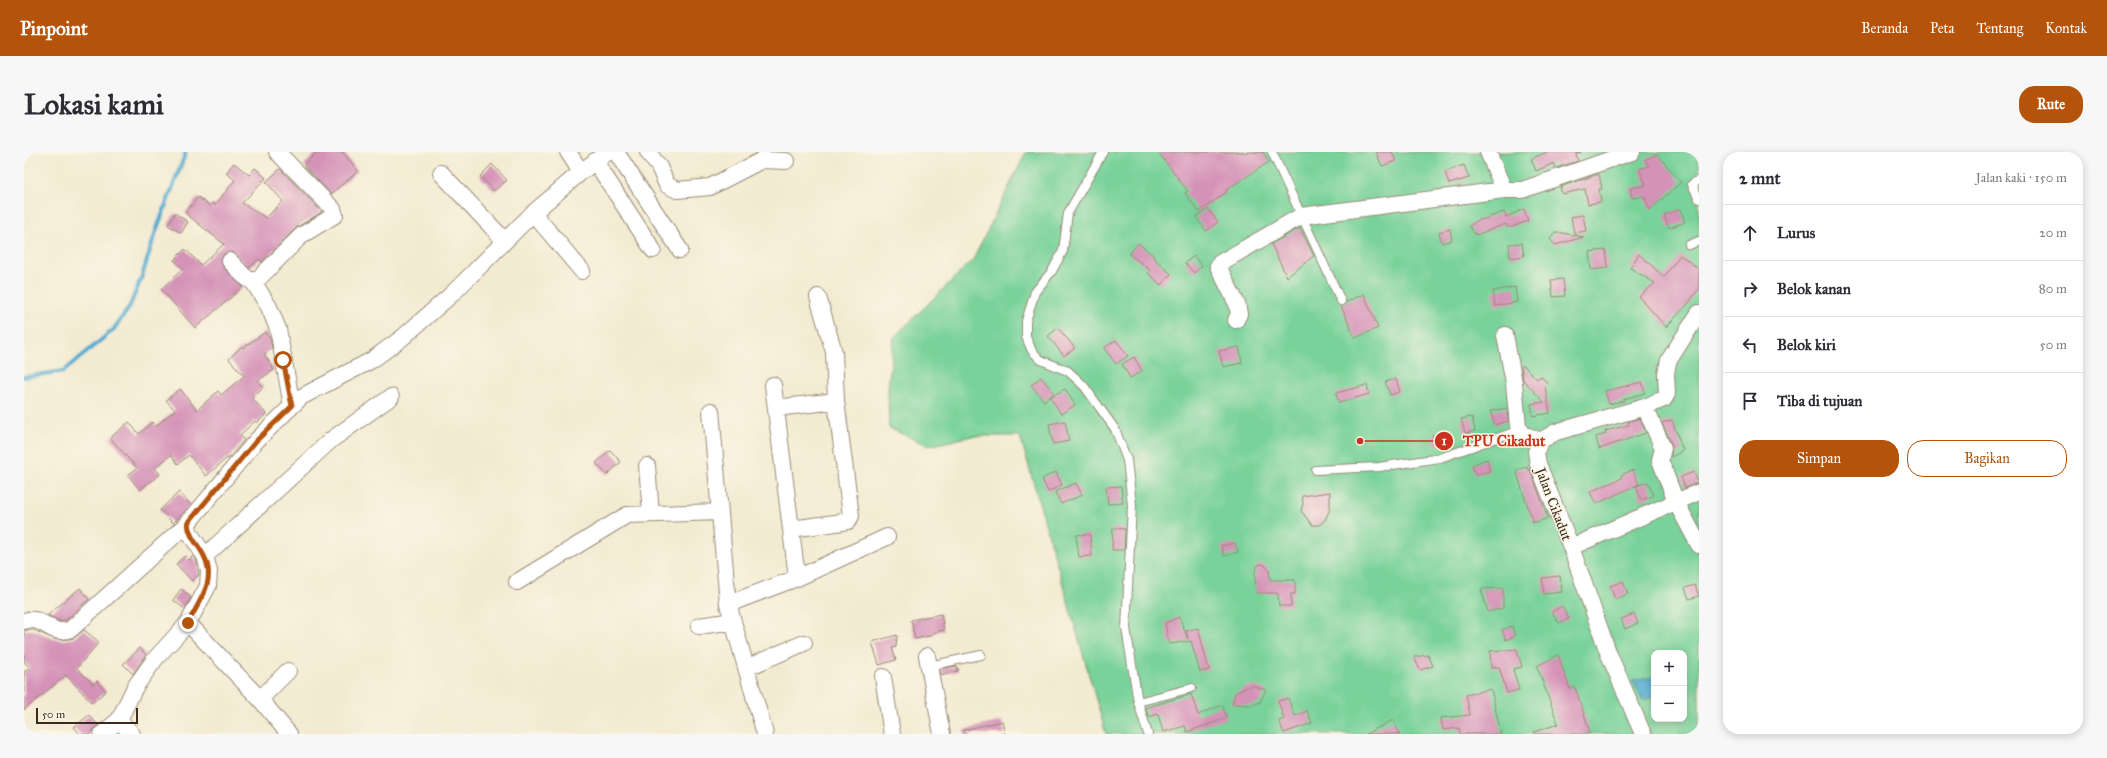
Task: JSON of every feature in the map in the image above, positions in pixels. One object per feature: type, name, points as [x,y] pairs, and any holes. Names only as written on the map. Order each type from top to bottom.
[{"type":"street","points":[[254,283],[302,235],[336,215],[333,209],[277,152]]},
{"type":"street","points":[[568,152],[581,172]]},
{"type":"street","points":[[616,152],[680,250]]},
{"type":"street","points":[[648,152],[659,167],[667,185],[677,190],[710,187],[762,160],[786,160]]},
{"type":"street","points":[[1488,152],[1504,190]]},
{"type":"street","points":[[1236,320],[1239,314],[1237,304],[1218,266],[1220,263],[1301,216],[1504,190],[1522,190],[1632,152]]},
{"type":"street","points":[[24,621],[32,619],[39,621],[57,632],[64,632],[72,629],[188,523],[256,441],[292,406],[316,388],[372,360],[402,338],[452,294],[533,213],[581,172],[602,157],[653,250]]},
{"type":"street","points":[[441,173],[505,241]]},
{"type":"street","points":[[533,213],[582,271]]},
{"type":"street","points":[[230,261],[244,276],[254,283],[270,307],[278,329],[292,406]]},
{"type":"street","points":[[790,529],[848,521],[851,516],[836,401],[834,352],[818,297]]},
{"type":"street","points":[[1505,334],[1520,430],[1523,434],[1540,441],[1556,432],[1645,407],[1665,397],[1666,373],[1669,360],[1699,313]]},
{"type":"street","points":[[773,385],[797,578]]},
{"type":"street","points":[[204,556],[332,440],[391,397]]},
{"type":"street","points":[[776,408],[836,401]]},
{"type":"street","points":[[1645,407],[1663,448],[1660,460],[1676,502],[1699,545]]},
{"type":"street","points":[[711,411],[728,604],[765,734]]},
{"type":"street","name":"Jalan Cikadut","points":[[1540,441],[1536,452],[1538,464],[1571,547],[1608,652],[1642,734]]},
{"type":"street","points":[[647,466],[650,513]]},
{"type":"street","points":[[1571,547],[1699,492]]},
{"type":"street","points":[[517,582],[628,515],[650,513],[720,512]]},
{"type":"street","points":[[102,734],[119,720],[136,687],[151,665],[188,623],[208,586],[209,571],[204,556],[189,532],[188,523]]},
{"type":"street","points":[[728,604],[797,578],[887,537]]},
{"type":"street","points":[[699,626],[733,621]]},
{"type":"street","points":[[188,623],[260,699],[289,734]]},
{"type":"street","points":[[746,668],[804,643]]},
{"type":"street","points":[[928,661],[942,734]]},
{"type":"street","points":[[260,699],[288,671]]},
{"type":"street","points":[[883,677],[892,734]]},
{"type":"street","points":[[119,720],[132,734]]},
{"type":"lane","points":[[1103,152],[1068,213],[1063,251],[1052,271],[1035,292],[1026,321],[1026,337],[1032,351],[1041,360],[1068,371],[1084,386],[1115,429],[1127,460],[1132,506],[1126,628],[1138,702],[1148,734]]},
{"type":"lane","points":[[1272,152],[1341,301]]},
{"type":"lane","points":[[1699,180],[1692,184],[1699,199]]},
{"type":"lane","points":[[1689,245],[1699,241]]},
{"type":"lane","points":[[1316,470],[1379,467],[1440,458],[1520,430]]},
{"type":"lane","points":[[928,661],[981,655]]},
{"type":"lane","points":[[1138,702],[1192,688]]},
{"type":"green space","points":[[1026,152],[1699,152],[1699,734],[1106,734],[1020,436],[972,436],[929,446],[889,428],[888,387],[894,337],[973,260]]},
{"type":"water","points":[[1651,678],[1651,698],[1643,700],[1633,681]]},
{"type":"building","points":[[317,152],[343,152],[358,171],[331,194],[304,165]]},
{"type":"building","points":[[1158,152],[1263,152],[1269,162],[1226,190],[1227,192],[1199,212],[1185,193],[1188,191]]},
{"type":"building","points":[[1376,152],[1392,152],[1396,161],[1382,166]]},
{"type":"building","points":[[1547,152],[1581,152],[1576,154],[1578,161],[1556,168],[1554,163],[1536,171],[1531,159]]},
{"type":"building","points":[[1657,154],[1681,182],[1650,210],[1644,196],[1632,198],[1630,188],[1646,185],[1639,169],[1649,166],[1645,160]]},
{"type":"building","points":[[234,163],[249,175],[255,168],[266,178],[242,203],[266,218],[283,201],[266,182],[280,169],[322,212],[297,227],[262,262],[259,259],[249,268],[233,252],[224,254],[221,259],[223,267],[243,287],[195,328],[161,289],[183,269],[174,260],[185,249],[201,265],[224,244],[185,213],[198,197],[210,206],[212,203],[215,205],[235,180],[226,173]]},
{"type":"building","points":[[492,164],[507,180],[494,191],[480,176]]},
{"type":"building","points":[[1464,165],[1469,178],[1449,184],[1445,172]]},
{"type":"building","points":[[1599,174],[1602,189],[1599,189],[1601,202],[1588,204],[1585,189],[1562,194],[1560,187]]},
{"type":"building","points":[[1208,209],[1218,222],[1206,231],[1196,217]]},
{"type":"building","points":[[1524,209],[1528,221],[1512,227],[1507,227],[1506,224],[1476,235],[1469,226],[1480,219],[1481,220],[1504,212],[1506,217]]},
{"type":"building","points":[[1680,209],[1685,222],[1669,228],[1664,215]]},
{"type":"building","points":[[175,213],[188,222],[181,233],[168,225]]},
{"type":"building","points":[[1583,215],[1586,231],[1574,233],[1571,217]]},
{"type":"building","points":[[1300,228],[1314,256],[1287,277],[1271,244]]},
{"type":"building","points":[[1450,229],[1452,240],[1442,243],[1439,232]]},
{"type":"building","points":[[1555,232],[1584,237],[1555,245],[1550,239]]},
{"type":"building","points":[[1138,243],[1154,256],[1153,257],[1171,274],[1161,285],[1148,273],[1150,270],[1129,254]]},
{"type":"building","points":[[1522,243],[1524,256],[1510,258],[1509,244]]},
{"type":"building","points":[[1606,250],[1608,268],[1591,270],[1589,252]]},
{"type":"building","points":[[1639,254],[1664,277],[1680,255],[1699,269],[1699,289],[1687,305],[1666,327],[1639,297],[1655,283],[1630,268]]},
{"type":"building","points":[[1194,256],[1202,266],[1194,273],[1185,263]]},
{"type":"building","points":[[1563,279],[1565,296],[1553,297],[1551,280]]},
{"type":"building","points":[[1515,287],[1517,302],[1495,306],[1493,291]]},
{"type":"building","points":[[1364,294],[1378,328],[1355,338],[1341,306],[1346,302]]},
{"type":"building","points":[[1058,328],[1075,348],[1064,356],[1048,336]]},
{"type":"building","points":[[265,332],[270,338],[272,348],[264,354],[274,370],[257,381],[263,387],[252,398],[266,414],[257,423],[255,421],[240,435],[244,440],[228,459],[227,458],[206,476],[189,455],[178,464],[171,455],[155,468],[160,474],[140,490],[128,475],[137,468],[110,438],[129,422],[139,434],[152,422],[156,426],[175,410],[166,400],[180,389],[197,410],[218,391],[221,395],[244,376],[229,359],[242,346],[243,348]]},
{"type":"building","points":[[1116,340],[1128,356],[1116,364],[1104,348]]},
{"type":"building","points":[[1239,347],[1242,363],[1223,367],[1219,351]]},
{"type":"building","points":[[1134,357],[1142,371],[1130,378],[1122,364]]},
{"type":"building","points":[[1523,365],[1537,379],[1541,376],[1548,384],[1545,386],[1550,413],[1533,416],[1531,404],[1544,402],[1523,380],[1521,367]]},
{"type":"building","points":[[1041,377],[1054,393],[1044,401],[1031,385]]},
{"type":"building","points":[[1396,379],[1400,392],[1390,395],[1385,382]]},
{"type":"building","points":[[1642,382],[1645,393],[1624,399],[1624,401],[1609,404],[1605,391]]},
{"type":"building","points":[[1367,385],[1369,394],[1339,403],[1336,393]]},
{"type":"building","points":[[1065,389],[1075,405],[1061,414],[1050,397]]},
{"type":"building","points":[[1507,408],[1508,421],[1495,425],[1490,411]]},
{"type":"building","points":[[1472,417],[1475,431],[1465,433],[1461,419]]},
{"type":"building","points":[[1640,418],[1646,433],[1599,449],[1596,437],[1606,434],[1605,431],[1629,425],[1628,422]]},
{"type":"building","points":[[1672,420],[1683,451],[1671,457],[1672,445],[1662,423]]},
{"type":"building","points":[[1065,421],[1069,441],[1053,444],[1049,424]]},
{"type":"building","points":[[1443,431],[1447,440],[1437,446],[1432,436]]},
{"type":"building","points":[[610,450],[621,462],[607,475],[596,463]]},
{"type":"building","points":[[1487,459],[1490,471],[1475,475],[1472,465]]},
{"type":"building","points":[[1527,467],[1528,470],[1530,469],[1548,518],[1533,523],[1516,470]]},
{"type":"building","points":[[1633,470],[1639,484],[1596,504],[1590,492],[1622,478],[1621,475]]},
{"type":"building","points":[[1056,472],[1062,485],[1048,492],[1042,479]]},
{"type":"building","points":[[1694,472],[1698,483],[1685,488],[1681,477]]},
{"type":"building","points":[[1648,482],[1653,496],[1641,500],[1636,486]]},
{"type":"building","points":[[1076,483],[1082,495],[1061,504],[1055,492]]},
{"type":"building","points":[[1121,486],[1123,503],[1108,504],[1106,487]]},
{"type":"building","points":[[179,492],[191,505],[173,523],[160,510]]},
{"type":"building","points":[[1330,492],[1330,509],[1325,520],[1319,525],[1312,525],[1301,511],[1303,503],[1302,496]]},
{"type":"building","points":[[1113,528],[1125,529],[1124,550],[1112,550]]},
{"type":"building","points":[[1090,534],[1092,556],[1079,557],[1076,535]]},
{"type":"building","points":[[1235,543],[1238,552],[1224,556],[1221,546]]},
{"type":"building","points":[[185,556],[189,560],[193,556],[196,560],[199,575],[192,581],[176,564]]},
{"type":"building","points":[[1259,564],[1263,564],[1269,569],[1270,580],[1295,580],[1295,594],[1291,594],[1291,606],[1279,606],[1278,594],[1276,593],[1256,593],[1255,571]]},
{"type":"building","points":[[1560,576],[1562,592],[1544,594],[1542,578]]},
{"type":"building","points":[[1623,581],[1628,594],[1615,599],[1610,586]]},
{"type":"building","points":[[1695,585],[1699,596],[1689,599],[1685,588]]},
{"type":"building","points":[[80,588],[89,599],[66,620],[60,621],[48,615]]},
{"type":"building","points":[[1503,588],[1503,608],[1488,612],[1481,589]]},
{"type":"building","points":[[181,589],[191,597],[185,609],[173,600]]},
{"type":"building","points":[[1562,606],[1569,619],[1559,623],[1552,612]]},
{"type":"building","points":[[941,614],[944,630],[932,633],[933,635],[915,639],[911,620]]},
{"type":"building","points":[[1634,614],[1638,623],[1625,629],[1621,619]]},
{"type":"building","points":[[1179,617],[1188,639],[1186,631],[1198,628],[1209,670],[1200,672],[1191,641],[1169,644],[1165,623]]},
{"type":"building","points":[[1512,626],[1515,636],[1506,640],[1502,630]]},
{"type":"building","points":[[26,630],[34,630],[54,639],[63,640],[74,638],[84,630],[99,642],[77,668],[93,684],[97,681],[106,691],[92,703],[66,675],[24,710],[24,672],[30,667],[24,662],[24,632]]},
{"type":"building","points":[[897,635],[896,647],[892,648],[896,660],[879,665],[872,642]]},
{"type":"building","points":[[140,648],[146,655],[133,674],[123,664]]},
{"type":"building","points":[[1517,649],[1522,667],[1513,669],[1519,690],[1507,693],[1499,667],[1491,668],[1490,651]]},
{"type":"building","points":[[1428,655],[1433,666],[1420,670],[1414,657]]},
{"type":"building","points":[[1558,655],[1570,689],[1575,687],[1590,732],[1583,734],[1535,734],[1534,732],[1558,724],[1537,666]]},
{"type":"building","points":[[957,666],[958,671],[940,675],[939,669]]},
{"type":"building","points":[[1249,686],[1266,690],[1260,702],[1252,705],[1232,704],[1235,693]]},
{"type":"building","points":[[1491,689],[1501,734],[1460,734],[1459,728],[1443,730],[1441,718],[1470,715],[1466,695]]},
{"type":"building","points":[[1191,694],[1198,715],[1222,705],[1227,718],[1187,732],[1185,726],[1163,732],[1158,714],[1149,717],[1145,708]]},
{"type":"building","points":[[1288,698],[1295,716],[1307,711],[1312,723],[1284,733],[1279,721],[1284,719],[1278,701]]},
{"type":"building","points":[[89,715],[98,725],[90,734],[80,734],[74,727]]},
{"type":"building","points":[[1393,720],[1400,734],[1366,734]]},
{"type":"building","points":[[1002,721],[1005,734],[964,734],[964,730]]},
{"type":"waterway","points":[[24,377],[64,371],[113,330],[129,308],[142,276],[156,231],[186,152]]},
{"type":"place","name":"TPU Cikadut","points":[[1360,441]]},
{"type":"route","points":[[188,623],[208,586],[209,571],[204,556],[189,532],[188,523],[216,487],[271,424],[292,406],[290,388],[283,360]]}]
